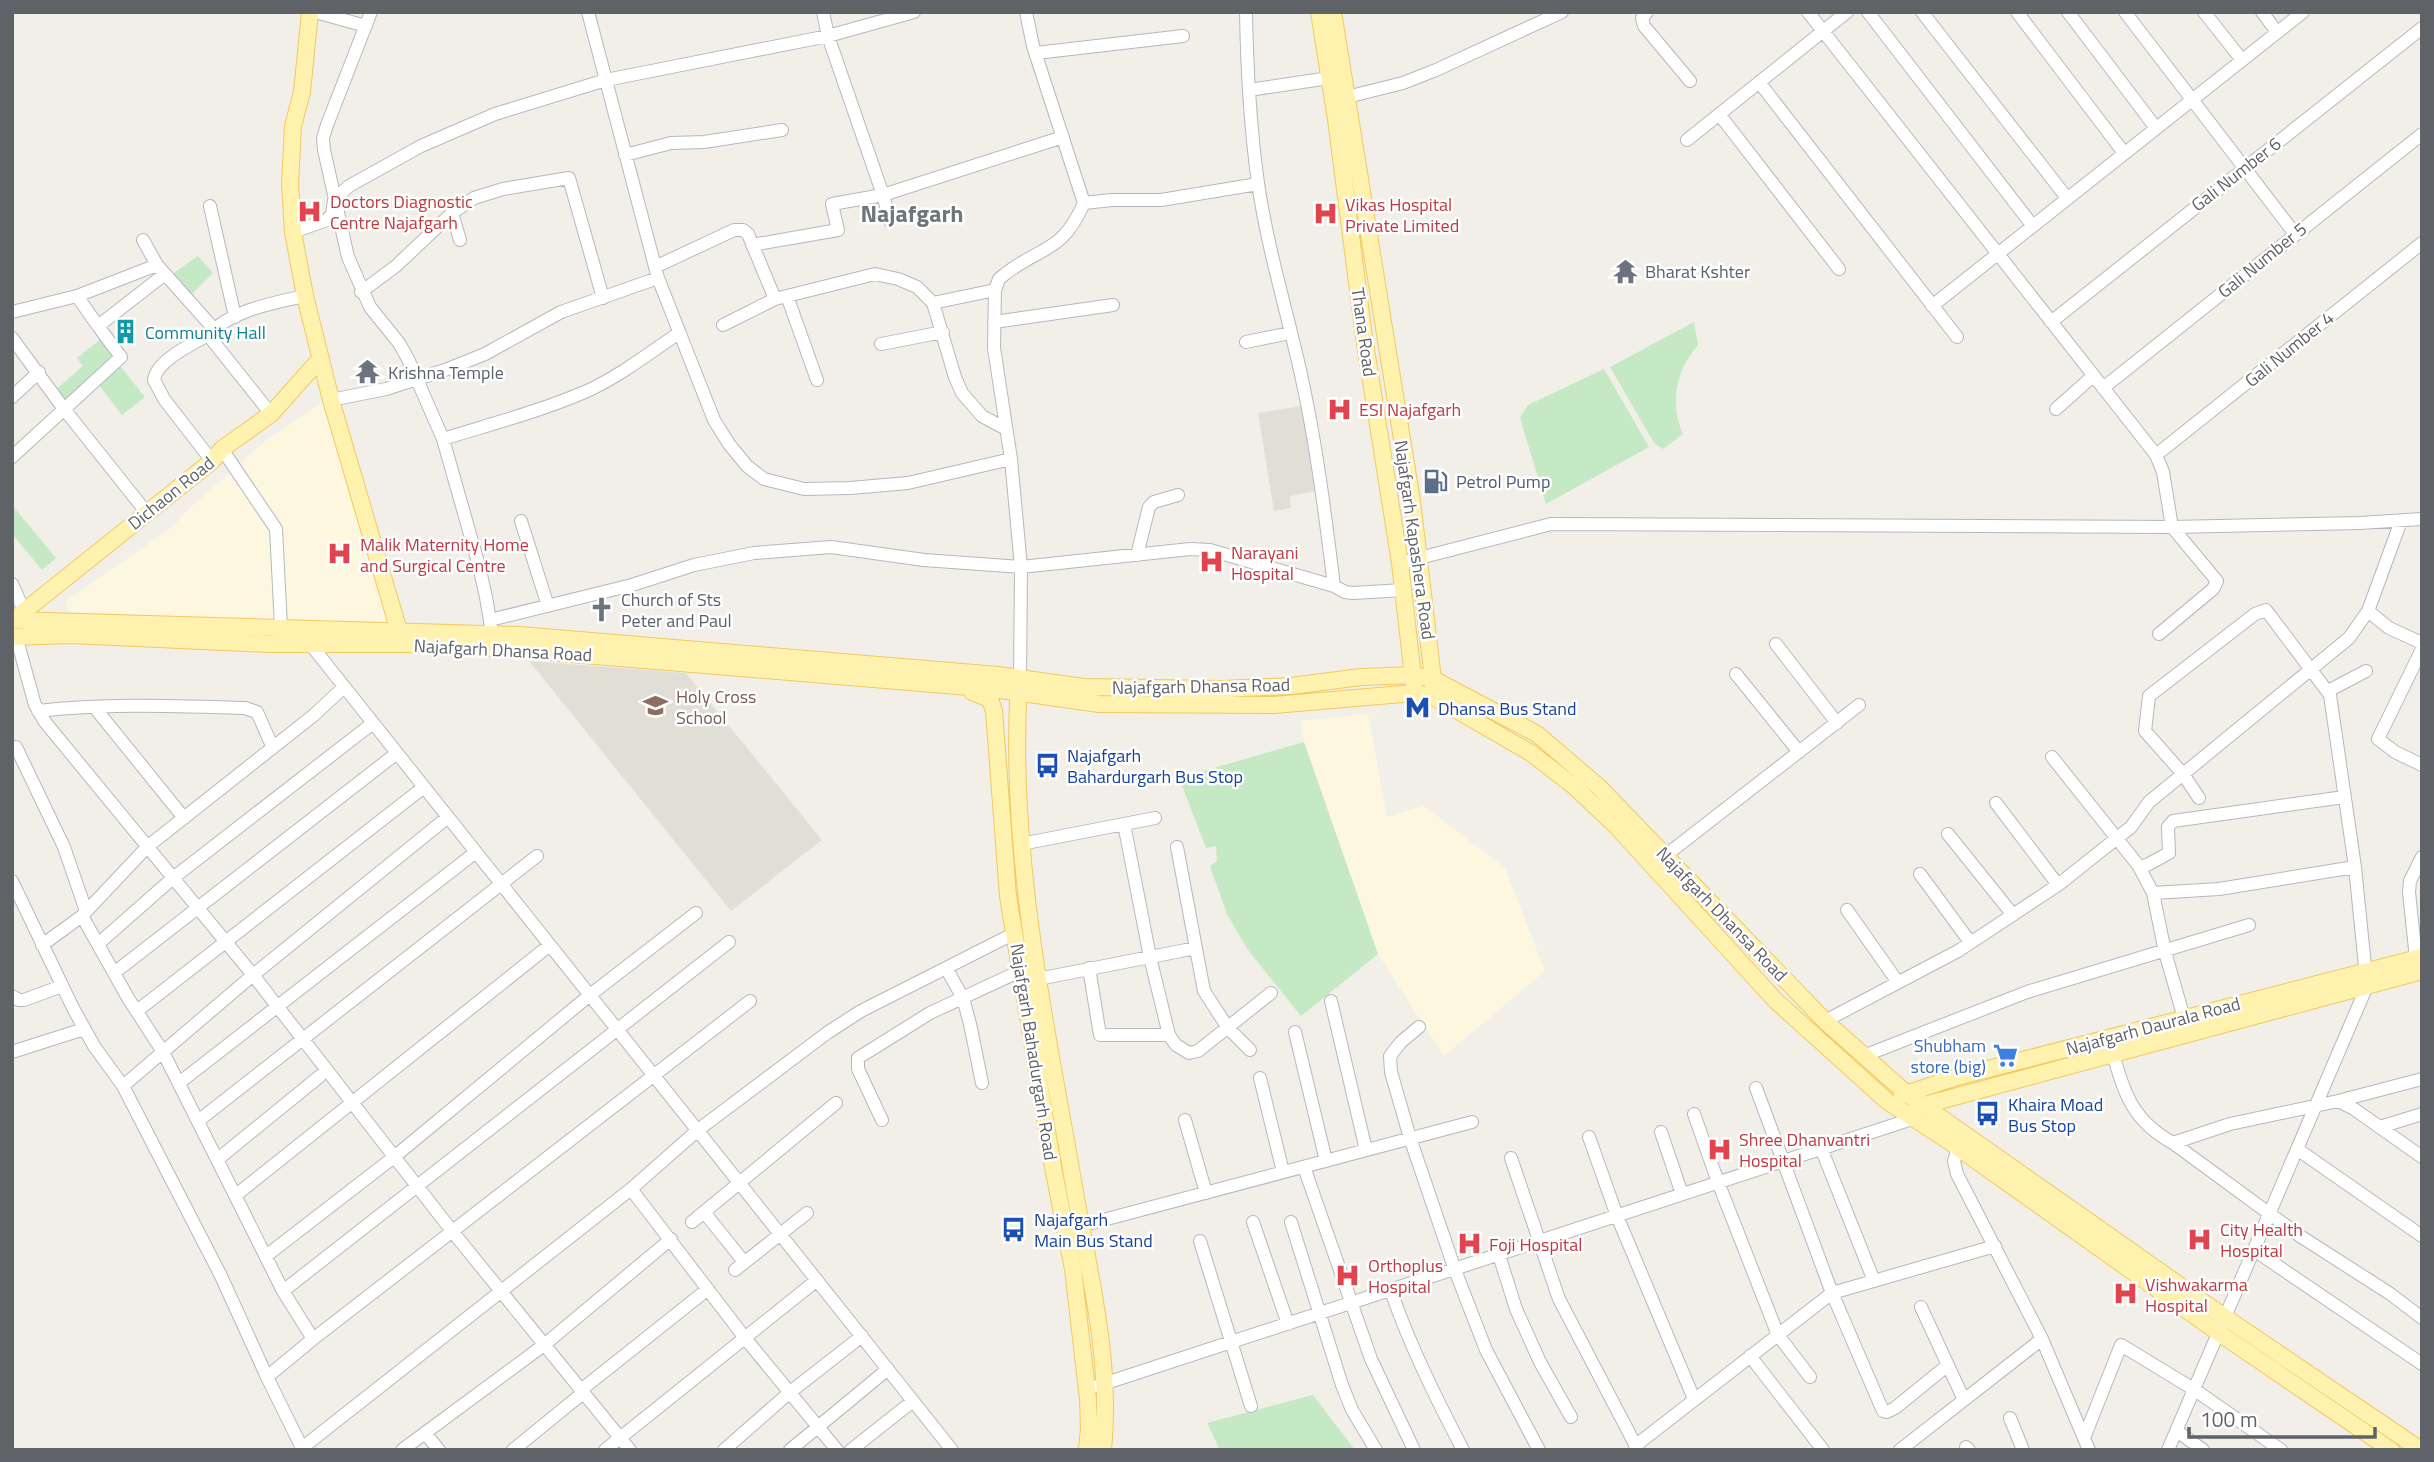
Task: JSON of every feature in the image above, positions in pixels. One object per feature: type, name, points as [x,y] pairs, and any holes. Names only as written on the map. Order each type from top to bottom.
[{"type":"main road","points":[[15,624],[281,627],[400,637],[331,400],[305,296],[293,232],[290,184],[293,126],[302,92],[312,12]]},
{"type":"main road","name":"Thana Road","points":[[1319,12],[1414,674],[1422,694]]},
{"type":"main road","name":"Najafgarh Kapashera Road","points":[[1333,12],[1420,557],[1433,679],[1422,694]]},
{"type":"main road","name":"Dichaon Road","points":[[15,624],[217,455],[271,414],[321,358]]},
{"type":"main road","name":"Najafgarh Dhansa Road","points":[[15,624],[71,635],[311,645],[491,627],[594,640],[927,670],[1019,685],[1223,689],[1414,674],[1433,679],[1537,734],[1560,752],[1599,787],[1825,1021],[1906,1093],[1913,1111],[1958,1148],[2219,1333],[2391,1450]]},
{"type":"main road","name":"Najafgarh Dhansa Road","points":[[400,637],[993,689],[1019,685]]},
{"type":"main road","name":"Najafgarh Bahadurgarh Road","points":[[947,685],[990,699],[994,710],[1008,896],[1053,1167],[1099,1315],[1105,1385],[1103,1450]]},
{"type":"main road","points":[[1019,685],[1099,704],[1274,705],[1422,694]]},
{"type":"main road","name":"Najafgarh Bahadurgarh Road","points":[[1019,685],[1017,772],[1023,872],[1074,1228],[1073,1269],[1087,1389],[1087,1450]]},
{"type":"main road","name":"Najafgarh Dhansa Road","points":[[1422,694],[1531,753],[1576,788],[1617,827],[1776,1001],[1886,1100],[1913,1111],[2421,1450]]},
{"type":"main road","name":"Najafgarh Daurala Road","points":[[1913,1111],[2420,963]]},
{"type":"main road","name":"Najafgarh Daurala Road","points":[[1886,1100],[1957,1077],[2184,1018],[2367,979]]},
{"type":"street","points":[[312,12],[366,26]]},
{"type":"street","points":[[371,12],[332,108],[323,138],[334,200],[348,257],[361,292],[375,315],[399,343],[419,380],[443,439],[470,533],[491,627],[548,606],[632,585],[694,565],[754,553],[831,547],[924,560],[1021,567],[1190,549],[1210,550],[1334,586],[1345,593],[1403,590]]},
{"type":"street","points":[[588,12],[656,272],[714,420],[747,466],[764,479],[804,489],[850,488],[908,482],[1011,459]]},
{"type":"street","points":[[823,12],[828,36],[890,221]]},
{"type":"street","points":[[293,232],[327,220],[332,214],[334,200],[349,186],[452,131],[530,102],[606,80],[828,36],[914,12]]},
{"type":"street","points":[[1019,685],[1021,567],[1011,459],[994,348],[995,290],[999,279],[1005,274],[1066,236],[1084,203],[1036,53],[1026,12]]},
{"type":"street","points":[[1246,12],[1249,90],[1258,184],[1300,369],[1323,491],[1334,586]]},
{"type":"street","points":[[1647,12],[1642,22],[1690,81]]},
{"type":"street","points":[[1808,12],[2156,455],[2163,472],[2172,527],[2217,581],[2213,589],[2159,634]]},
{"type":"street","points":[[1687,140],[1847,12]]},
{"type":"street","points":[[1868,12],[2032,225]]},
{"type":"street","points":[[1922,12],[2067,198]]},
{"type":"street","points":[[2017,12],[2124,153]]},
{"type":"street","points":[[2068,12],[2156,128]]},
{"type":"street","points":[[2125,12],[2295,234]]},
{"type":"street","points":[[2204,12],[2242,60]]},
{"type":"street","points":[[2262,12],[2277,32]]},
{"type":"street","points":[[1932,306],[2303,12]]},
{"type":"street","points":[[1347,97],[1404,83],[1436,71],[1558,13]]},
{"type":"street","name":"Gali Number 6","points":[[2051,322],[2422,28]]},
{"type":"street","points":[[1036,53],[1183,36]]},
{"type":"street","points":[[1249,90],[1329,78]]},
{"type":"street","points":[[1759,82],[1957,337]]},
{"type":"street","points":[[1719,114],[1839,269]]},
{"type":"street","points":[[625,155],[671,143],[704,142],[782,130]]},
{"type":"street","name":"Gali Number 5","points":[[2103,388],[2422,134]]},
{"type":"street","points":[[752,245],[838,230],[831,204],[883,195],[1063,137]]},
{"type":"street","points":[[361,292],[396,267],[452,213],[474,198],[503,189],[569,178],[603,298]]},
{"type":"street","points":[[1084,203],[1161,200],[1258,184]]},
{"type":"street","points":[[210,206],[235,317]]},
{"type":"street","points":[[452,213],[460,240]]},
{"type":"street","points":[[331,400],[362,396],[419,380],[485,354],[561,312],[603,298],[734,230],[743,230],[781,297],[817,380]]},
{"type":"street","points":[[143,240],[161,270],[271,414]]},
{"type":"street","name":"Gali Number 4","points":[[2156,455],[2422,243]]},
{"type":"street","points":[[12,312],[77,296],[161,270]]},
{"type":"street","points":[[98,326],[161,270]]},
{"type":"street","points":[[723,325],[781,297],[875,274],[898,279],[917,287],[933,303],[962,393],[982,416],[1006,429]]},
{"type":"street","points":[[933,303],[995,290]]},
{"type":"street","points":[[12,457],[121,358],[77,296]]},
{"type":"street","points":[[281,627],[276,529],[217,455],[164,399],[154,380],[157,370],[168,360],[235,317],[305,296]]},
{"type":"street","points":[[994,322],[1113,305]]},
{"type":"street","points":[[881,344],[943,332]]},
{"type":"street","points":[[443,439],[587,391],[625,370],[679,333]]},
{"type":"street","points":[[1246,342],[1290,334]]},
{"type":"street","points":[[12,338],[64,409],[147,513]]},
{"type":"street","points":[[12,397],[39,372]]},
{"type":"street","points":[[2056,409],[2093,376]]},
{"type":"street","points":[[1137,555],[1149,507],[1154,502],[1178,495]]},
{"type":"street","points":[[1400,563],[1551,524],[2172,527],[2422,519]]},
{"type":"street","points":[[521,521],[548,606]]},
{"type":"street","points":[[1825,1021],[1970,942],[2058,885],[2131,827],[2149,802],[2349,638],[2368,611],[2401,521]]},
{"type":"street","points":[[12,584],[15,624],[38,711],[253,975],[452,1231],[630,1450]]},
{"type":"street","points":[[2168,1450],[2317,1105],[2367,979],[2333,707],[2328,691],[2266,610],[2149,696],[2145,732],[2183,774],[2199,797]]},
{"type":"street","points":[[2368,611],[2389,628],[2422,643]]},
{"type":"street","points":[[1776,644],[1837,723]]},
{"type":"street","points":[[311,645],[951,1449]]},
{"type":"street","points":[[2422,649],[2378,738],[2395,752],[2422,765]]},
{"type":"street","points":[[2328,691],[2366,671]]},
{"type":"street","points":[[1736,674],[1800,752]]},
{"type":"street","points":[[42,945],[84,914],[147,847],[314,715],[344,687]]},
{"type":"street","points":[[1665,856],[1859,705]]},
{"type":"street","points":[[38,711],[70,707],[245,708],[257,712],[273,748]]},
{"type":"street","points":[[95,708],[184,818]]},
{"type":"street","points":[[99,944],[173,878],[373,723]]},
{"type":"street","points":[[16,747],[64,847],[84,914],[99,944],[163,1052],[283,1291],[313,1339]]},
{"type":"street","points":[[114,973],[397,753]]},
{"type":"street","points":[[2052,757],[2118,838],[2138,865],[2153,893],[2165,952],[2184,1018]]},
{"type":"street","points":[[137,1012],[424,787]]},
{"type":"street","points":[[2138,865],[2145,866],[2169,853],[2168,827],[2174,821],[2344,797]]},
{"type":"street","points":[[1996,803],[2058,885]]},
{"type":"street","points":[[123,1086],[253,975],[448,817]]},
{"type":"street","points":[[1021,844],[1155,818]]},
{"type":"street","points":[[1124,824],[1150,957],[1169,1035],[1183,1051],[1198,1051],[1271,993]]},
{"type":"street","points":[[1948,834],[2013,915]]},
{"type":"street","points":[[1177,847],[1207,998],[1228,1028],[1250,1050]]},
{"type":"street","points":[[178,1083],[476,852]]},
{"type":"street","points":[[198,1121],[537,856]]},
{"type":"street","points":[[2420,963],[2409,892],[2410,881],[2422,857]]},
{"type":"street","points":[[2153,893],[2219,889],[2355,867]]},
{"type":"street","points":[[1920,874],[1970,942]]},
{"type":"street","points":[[12,881],[62,986],[94,1046],[123,1086],[221,1276],[303,1449],[631,1189],[698,1130],[827,1032],[861,1011],[1015,933]]},
{"type":"street","points":[[1847,910],[1897,981]]},
{"type":"street","points":[[266,1256],[394,1157],[590,995],[696,913]]},
{"type":"street","points":[[1866,1055],[2027,992],[2249,925]]},
{"type":"street","points":[[283,1291],[729,942]]},
{"type":"street","points":[[236,1195],[550,945]]},
{"type":"street","points":[[1038,979],[1196,948]]},
{"type":"street","points":[[946,968],[962,998],[982,1083]]},
{"type":"street","points":[[1089,968],[1100,1035],[1169,1035]]},
{"type":"street","points":[[883,1120],[858,1069],[858,1058],[930,1013],[1020,971]]},
{"type":"street","points":[[15,1000],[62,986]]},
{"type":"street","points":[[267,1377],[750,1001]]},
{"type":"street","points":[[1331,1001],[1366,1150]]},
{"type":"street","points":[[1419,1027],[1401,1042],[1390,1056],[1391,1072],[1410,1138],[1455,1270],[1486,1350],[1539,1450]]},
{"type":"street","points":[[12,1052],[85,1029]]},
{"type":"street","points":[[1295,1032],[1326,1161]]},
{"type":"street","points":[[2113,1054],[2125,1095],[2133,1110],[2145,1123],[2269,1214],[2389,1293],[2422,1318]]},
{"type":"street","points":[[218,1159],[320,1076]]},
{"type":"street","points":[[1260,1078],[1283,1172]]},
{"type":"street","points":[[2173,1143],[2230,1124],[2338,1101],[2422,1079]]},
{"type":"street","points":[[1756,1088],[1832,1293],[1883,1411],[1895,1408],[1948,1365]]},
{"type":"street","points":[[2338,1101],[2354,1109],[2422,1157]]},
{"type":"street","points":[[692,1222],[836,1103]]},
{"type":"street","points":[[1087,1389],[1821,1148],[1913,1111]]},
{"type":"street","points":[[1694,1114],[1778,1335],[1810,1377]]},
{"type":"street","points":[[2380,1127],[2422,1114]]},
{"type":"street","points":[[1185,1119],[1206,1193]]},
{"type":"street","points":[[1074,1228],[1472,1122]]},
{"type":"street","points":[[1661,1132],[1682,1194]]},
{"type":"street","points":[[1589,1137],[1616,1216],[1694,1399]]},
{"type":"street","points":[[1821,1148],[1874,1281]]},
{"type":"street","points":[[1958,1148],[1954,1161],[1957,1174],[2042,1339],[2087,1446]]},
{"type":"street","points":[[2297,1149],[2422,1236]]},
{"type":"street","points":[[1511,1158],[1538,1242],[1565,1313],[1637,1448],[1694,1399],[1832,1293],[1995,1246]]},
{"type":"street","points":[[1304,1167],[1350,1304],[1381,1383],[1414,1450]]},
{"type":"street","points":[[631,1189],[745,1338],[837,1450]]},
{"type":"street","points":[[704,1212],[739,1266],[807,1213]]},
{"type":"street","points":[[1291,1222],[1352,1410],[1376,1450]]},
{"type":"street","points":[[1253,1223],[1289,1324]]},
{"type":"street","points":[[402,1450],[544,1345],[671,1239]]},
{"type":"street","points":[[1200,1241],[1251,1406]]},
{"type":"street","points":[[2253,1250],[2422,1364]]},
{"type":"street","points":[[1499,1255],[1516,1309],[1540,1362],[1571,1417]]},
{"type":"street","points":[[605,1450],[817,1280]]},
{"type":"street","points":[[513,1450],[708,1289]]},
{"type":"street","points":[[1391,1290],[1415,1354],[1463,1450]]},
{"type":"street","points":[[1921,1307],[1964,1400]]},
{"type":"street","points":[[724,1450],[789,1393],[862,1336]]},
{"type":"street","points":[[1900,1450],[2042,1339]]},
{"type":"street","points":[[2087,1446],[2121,1345],[2195,1390],[2281,1450]]},
{"type":"street","points":[[1750,1356],[1823,1450]]},
{"type":"street","points":[[790,1450],[888,1369]]},
{"type":"street","points":[[851,1450],[913,1401]]},
{"type":"street","points":[[2010,1418],[2023,1450]]},
{"type":"street","points":[[2176,1431],[2203,1450]]},
{"type":"street","points":[[425,1433],[439,1450]]},
{"type":"shaded area","points":[[326,400],[388,624],[69,612],[65,602],[175,525],[181,516],[264,442]]},
{"type":"shaded area","points":[[1302,406],[1317,491],[1290,496],[1291,508],[1274,511],[1258,413]]},
{"type":"shaded area","points":[[529,661],[686,673],[822,840],[731,911]]},
{"type":"shaded area","points":[[1368,714],[1387,817],[1424,806],[1505,868],[1545,971],[1444,1056],[1378,954],[1304,742],[1300,721]]},
{"type":"green space","points":[[198,256],[213,273],[190,296],[171,275]]},
{"type":"green space","points":[[1694,322],[1698,345],[1684,365],[1677,387],[1676,411],[1683,434],[1663,449],[1654,443],[1610,367]]},
{"type":"green space","points":[[102,338],[115,357],[64,403],[53,392],[83,366],[77,358]]},
{"type":"green space","points":[[120,366],[145,397],[122,415],[98,384]]},
{"type":"green space","points":[[1604,369],[1649,447],[1546,504],[1520,418],[1528,405]]},
{"type":"green space","points":[[12,505],[56,558],[42,570],[12,534]]},
{"type":"green space","points":[[1304,742],[1378,954],[1301,1016],[1248,950],[1227,914],[1210,866],[1217,861],[1216,846],[1206,848],[1179,778]]},
{"type":"green space","points":[[1313,1395],[1355,1450],[1220,1450],[1207,1423]]},
{"type":"place","name":"Doctors Diagnostic Centre Najafgarh","points":[[310,211]]},
{"type":"place","name":"Vikas Hospital Private Limited","points":[[1325,214]]},
{"type":"place","name":"Bharat Kshter","points":[[1625,271]]},
{"type":"place","name":"Community Hall","points":[[125,332]]},
{"type":"place","name":"Krishna Temple","points":[[368,372]]},
{"type":"place","name":"ESI Najafgarh","points":[[1339,409]]},
{"type":"place","name":"Petrol Pump","points":[[1436,481]]},
{"type":"place","name":"Malik Maternity Home and Surgical Centre","points":[[340,554]]},
{"type":"place","name":"Narayani Hospital","points":[[1211,562]]},
{"type":"place","name":"Church of Sts Peter and Paul","points":[[601,609]]},
{"type":"place","name":"Holy Cross School","points":[[656,706]]},
{"type":"place","name":"Dhansa Bus Stand","points":[[1418,708]]},
{"type":"place","name":"Najafgarh Bahardurgarh Bus Stop","points":[[1047,765]]},
{"type":"place","name":"Shubham store (big)","points":[[2006,1055]]},
{"type":"place","name":"Khaira Moad Bus Stop","points":[[1988,1114]]},
{"type":"place","name":"Shree Dhanvantri Hospital","points":[[1719,1149]]},
{"type":"place","name":"Najafgarh Main Bus Stand","points":[[1014,1229]]},
{"type":"place","name":"City Health Hospital","points":[[2200,1239]]},
{"type":"place","name":"Foji Hospital","points":[[1469,1244]]},
{"type":"place","name":"Orthoplus Hospital","points":[[1348,1275]]},
{"type":"place","name":"Vishwakarma Hospital","points":[[2125,1294]]},
{"type":"district","name":"Najafgarh","points":[[912,213]]}]
